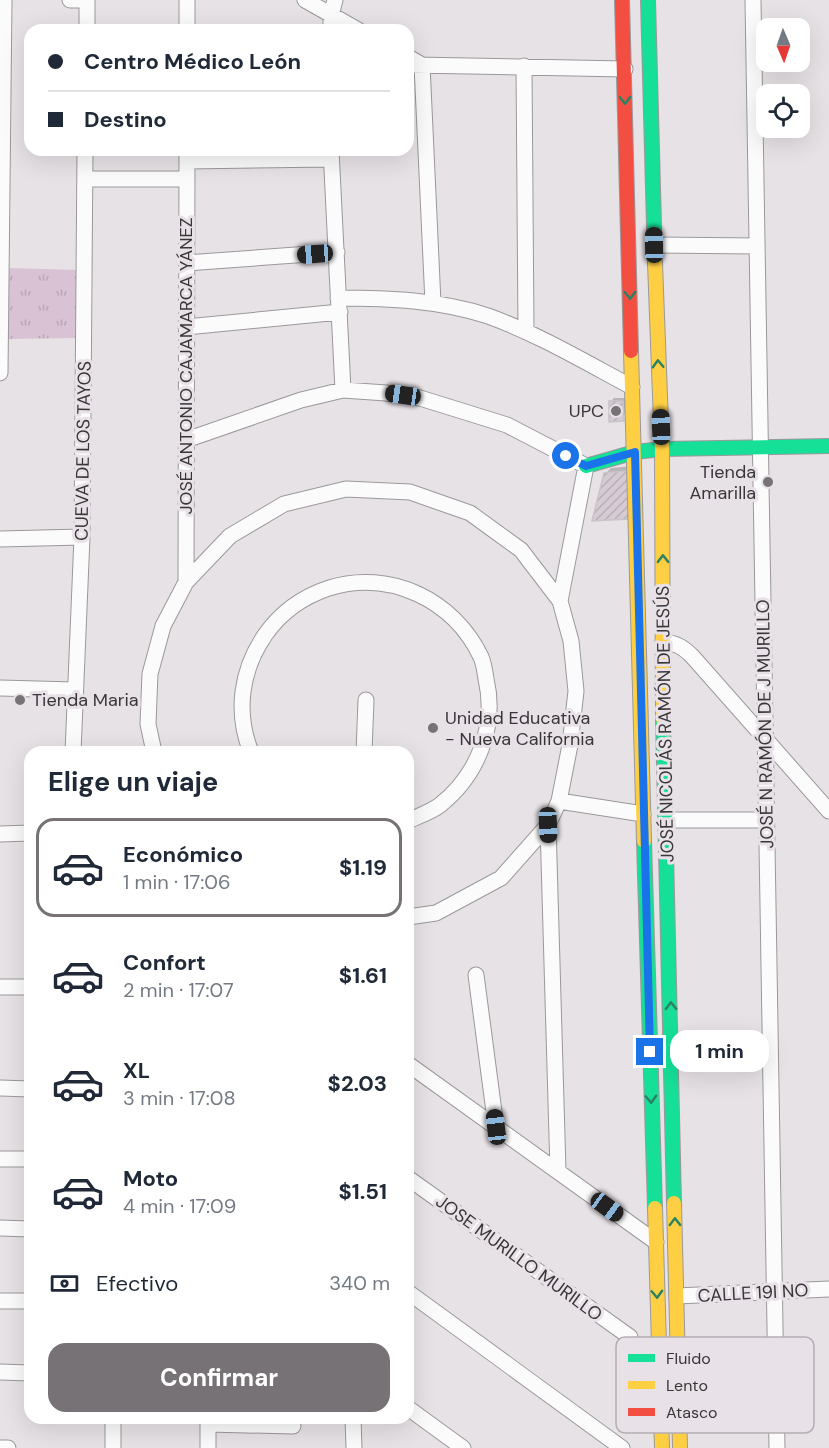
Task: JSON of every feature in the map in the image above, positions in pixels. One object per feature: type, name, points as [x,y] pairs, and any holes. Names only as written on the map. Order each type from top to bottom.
[{"type":"street","points":[[0,373],[4,0]]},
{"type":"street","points":[[70,0],[87,0],[87,24]]},
{"type":"street","points":[[187,0],[187,24]]},
{"type":"street","points":[[305,0],[348,24]]},
{"type":"street","name":"JOSÉ NICOLÁS RAMÓN DE JESÚS","points":[[622,0],[659,1337]]},
{"type":"street","name":"JOSÉ NICOLÁS RAMÓN DE JESÚS","points":[[648,0],[662,449],[663,735],[667,820],[677,1337]]},
{"type":"street","name":"JOSÉ N RAMÓN DE J MURILLO","points":[[753,0],[776,1337]]},
{"type":"street","points":[[433,303],[415,65],[625,69]]},
{"type":"street","points":[[524,66],[526,332]]},
{"type":"street","name":"CUEVA DE LOS TAYOS","points":[[73,746],[82,537],[86,156]]},
{"type":"street","name":"JOSÉ ANTONIO CAJAMARCA YÁNEZ","points":[[186,582],[187,156]]},
{"type":"street","points":[[331,156],[343,390]]},
{"type":"street","points":[[85,179],[187,179]]},
{"type":"street","points":[[654,245],[757,246]]},
{"type":"street","points":[[186,263],[337,252]]},
{"type":"street","points":[[186,327],[385,298],[433,303],[486,316],[526,332],[632,387]]},
{"type":"street","points":[[186,440],[301,400],[343,390],[420,398],[507,425],[586,466],[635,452],[662,449],[829,446]]},
{"type":"street","points":[[560,601],[586,466]]},
{"type":"street","points":[[153,746],[148,724],[150,674],[163,626],[186,582],[230,536],[284,504],[346,489],[410,492],[470,513],[521,550],[560,601],[571,642],[576,691],[570,745],[559,801],[548,825],[501,878],[436,913],[414,916]]},
{"type":"street","points":[[0,539],[82,537]]},
{"type":"street","points":[[249,746],[244,732],[242,692],[253,652],[276,619],[309,594],[349,582],[390,583],[428,598],[460,624],[482,658],[491,698],[486,739],[468,776],[440,806],[414,818]]},
{"type":"street","points":[[663,642],[683,647],[829,811]]},
{"type":"street","points":[[0,688],[75,690]]},
{"type":"street","points":[[364,746],[366,700]]},
{"type":"street","points":[[559,801],[643,814]]},
{"type":"street","points":[[667,820],[766,820]]},
{"type":"street","points":[[548,825],[558,1171]]},
{"type":"street","points":[[0,834],[24,833]]},
{"type":"street","points":[[476,975],[496,1127]]},
{"type":"street","points":[[0,987],[24,987]]},
{"type":"street","points":[[414,1068],[656,1242]]},
{"type":"street","points":[[0,1089],[24,1089]]},
{"type":"street","points":[[0,1159],[24,1159]]},
{"type":"street","name":"JOSE MURILLO MURILLO","points":[[414,1182],[630,1337]]},
{"type":"street","points":[[0,1228],[24,1229]]},
{"type":"street","name":"CALLE 19I NO","points":[[676,1296],[829,1289]]},
{"type":"street","points":[[414,1296],[622,1448]]},
{"type":"street","points":[[0,1301],[24,1301]]},
{"type":"street","points":[[0,1372],[24,1373]]},
{"type":"street","points":[[414,1412],[463,1448]]},
{"type":"street","points":[[113,1424],[113,1448]]},
{"type":"street","points":[[208,1424],[208,1448]]},
{"type":"street","points":[[259,1424],[293,1426]]},
{"type":"street","points":[[353,1424],[354,1448]]},
{"type":"street","name":"JOSÉ NICOLÁS RAMÓN DE JESÚS","points":[[662,1433],[662,1448]]},
{"type":"street","name":"JOSÉ NICOLÁS RAMÓN DE JESÚS","points":[[680,1433],[680,1448]]},
{"type":"street","name":"JOSÉ N RAMÓN DE J MURILLO","points":[[777,1433],[777,1448]]},
{"type":"street","points":[[0,1448],[8,1448]]},
{"type":"green space","points":[[6,268],[79,270],[78,338],[5,339]]},
{"type":"building","name":"UPC","points":[[609,401],[623,401],[624,421],[609,422]]},
{"type":"building","points":[[627,471],[629,519],[592,521],[604,473]]},
{"type":"traffic: fast","points":[[648,0],[655,263]]},
{"type":"traffic: fast","points":[[586,466],[635,452],[662,449],[829,446]]},
{"type":"traffic: fast","points":[[663,719],[674,1203]]},
{"type":"traffic: fast","points":[[644,841],[655,1208]]},
{"type":"traffic: slow","points":[[655,263],[662,449],[663,719]]},
{"type":"traffic: slow","points":[[631,351],[644,841]]},
{"type":"traffic: slow","points":[[674,1203],[677,1337]]},
{"type":"traffic: slow","points":[[655,1208],[659,1337]]},
{"type":"traffic: slow","points":[[662,1433],[662,1448]]},
{"type":"traffic: slow","points":[[680,1433],[680,1448]]},
{"type":"traffic: jam","points":[[622,0],[631,351]]},
{"type":"place","name":"UPC","points":[[616,411]]},
{"type":"place","name":"Tienda Amarilla","points":[[768,482]]},
{"type":"place","name":"Tienda Maria","points":[[20,700]]},
{"type":"place","name":"Unidad Educativa - Nueva California","points":[[433,728]]},
{"type":"route","points":[[566,456],[586,466],[635,452],[650,1052]]}]
